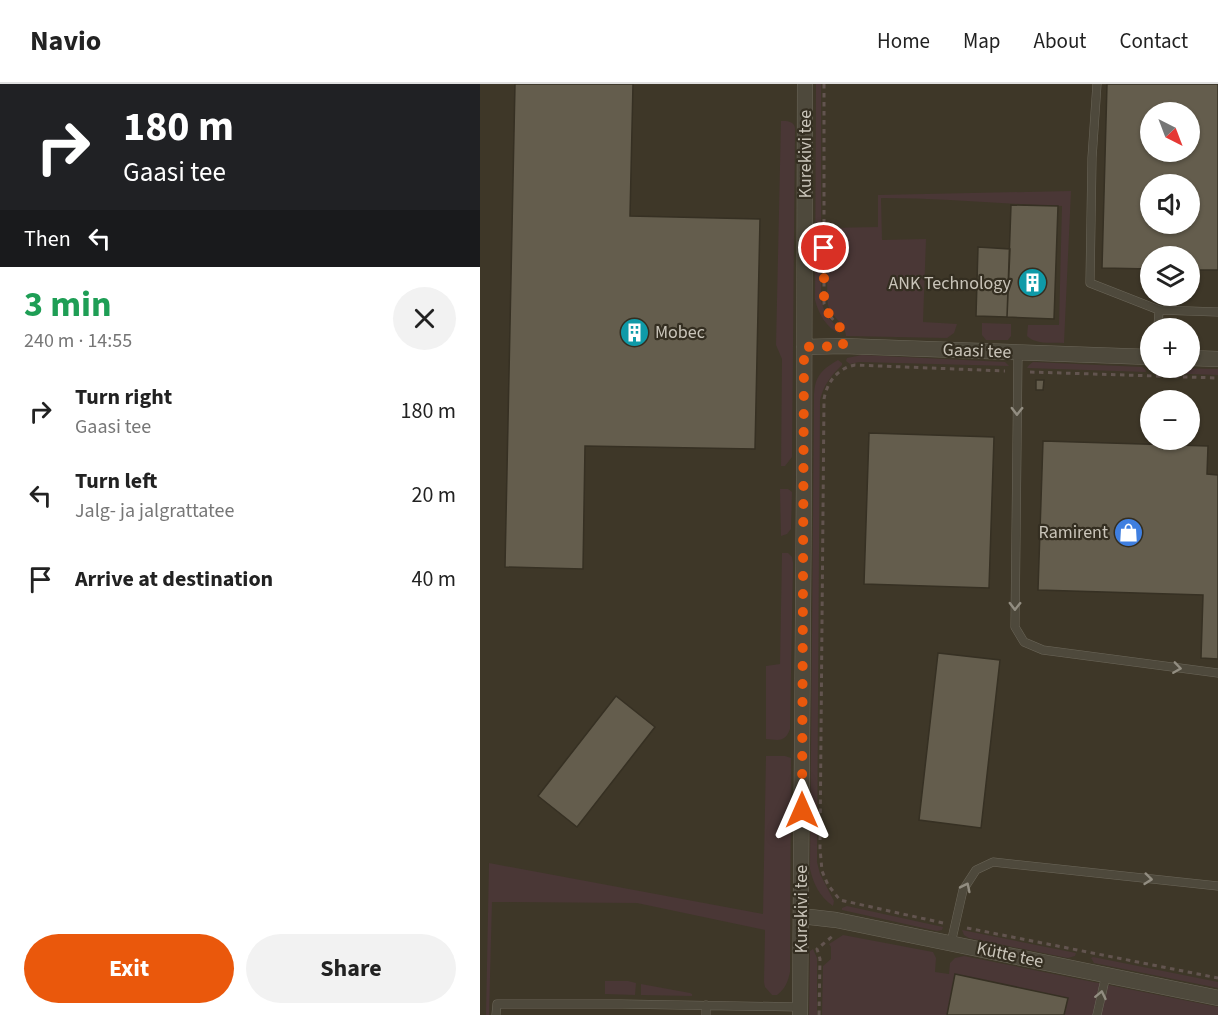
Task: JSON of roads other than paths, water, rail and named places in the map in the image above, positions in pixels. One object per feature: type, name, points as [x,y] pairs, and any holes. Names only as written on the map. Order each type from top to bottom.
[{"type":"street","name":"Kurekivi tee","points":[[800,1011],[805,84]]},
{"type":"street","name":"Gaasi tee","points":[[804,347],[843,346],[1140,357]]},
{"type":"street","points":[[1200,358],[1218,359]]},
{"type":"street","name":"Kütte tee","points":[[801,916],[836,920],[1218,998]]},
{"type":"lane","points":[[1097,84],[1092,158],[1090,283],[1159,310],[1218,312]]},
{"type":"lane","points":[[1159,310],[1159,318]]},
{"type":"lane","points":[[1018,352],[1015,627],[1024,642],[1043,650],[1218,673]]},
{"type":"lane","points":[[951,943],[963,890],[976,870],[993,862],[1218,886]]},
{"type":"lane","points":[[1097,1015],[1106,975]]},
{"type":"lane","points":[[496,1015],[497,1004],[706,1005],[800,1011]]},
{"type":"lane","points":[[706,1005],[706,1015]]},
{"type":"place","name":"ANK Technology","points":[[1032,283]]},
{"type":"place","name":"Mobec","points":[[634,332]]},
{"type":"place","name":"Ramirent","points":[[1129,532]]}]
